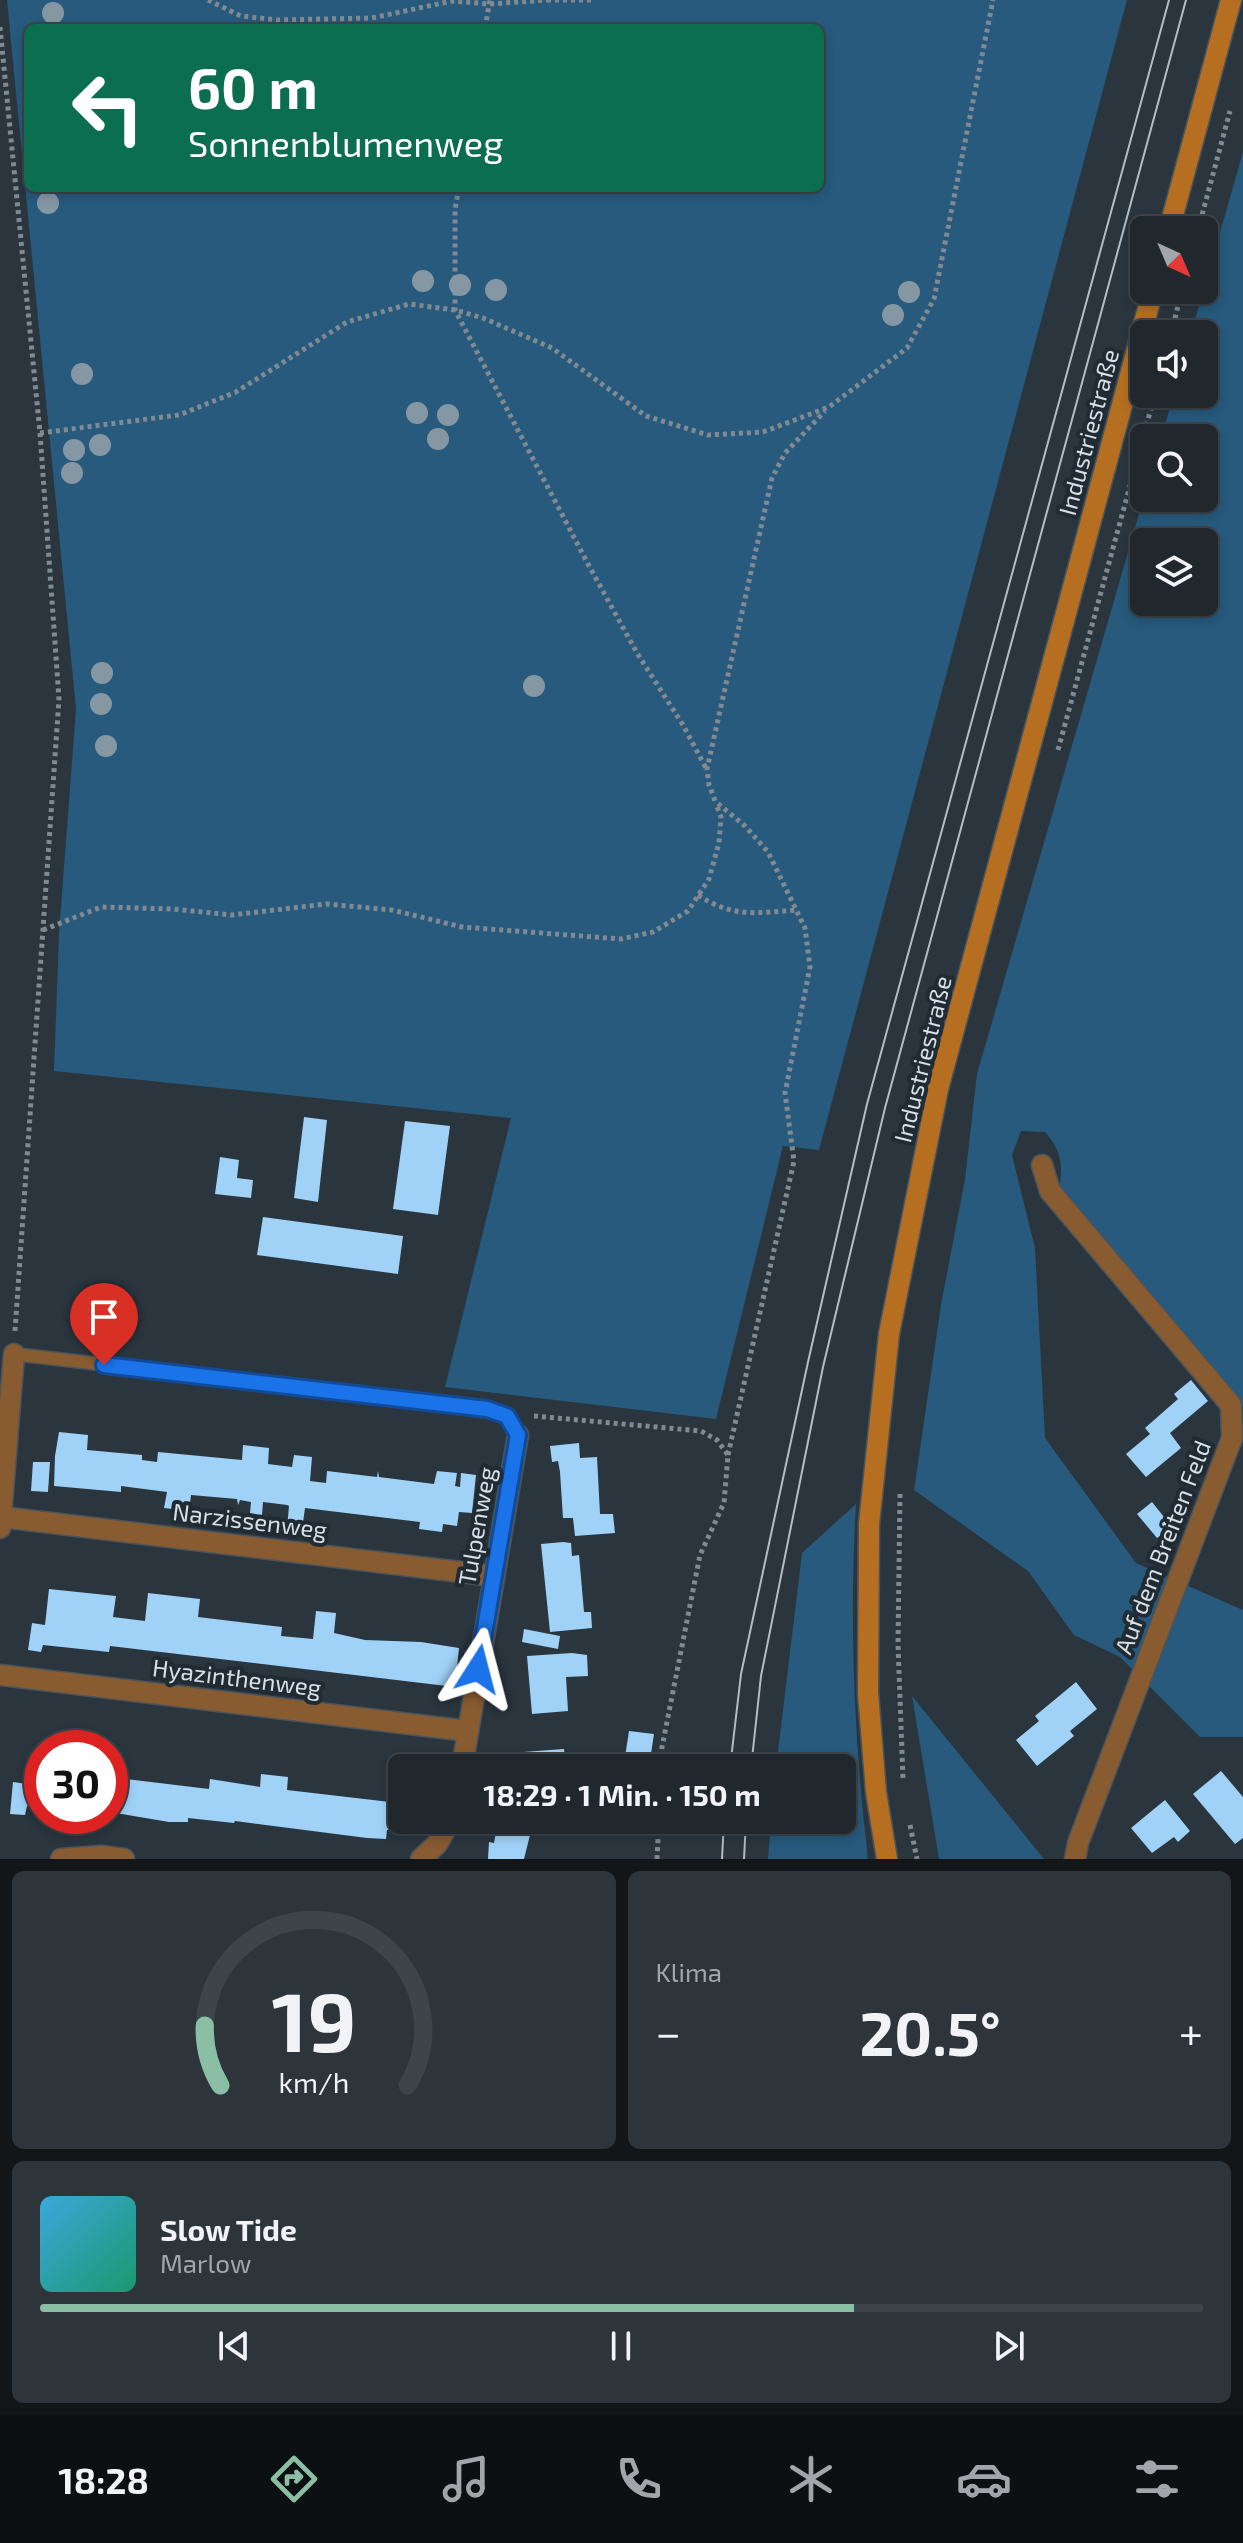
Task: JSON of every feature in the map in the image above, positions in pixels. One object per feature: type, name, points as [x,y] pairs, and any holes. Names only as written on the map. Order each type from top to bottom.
[{"type":"main road","points":[[1173,216],[1231,0]]},
{"type":"main road","name":"Industriestraße","points":[[887,1859],[876,1792],[868,1693],[869,1524],[889,1334],[938,1089],[1149,304]]},
{"type":"street","name":"Auf dem Breiten Feld","points":[[1042,1165],[1050,1191],[1231,1405],[1232,1438],[1078,1843],[1075,1859]]},
{"type":"street","points":[[0,1528],[14,1354]]},
{"type":"street","name":"Tulpenweg","points":[[464,1754],[518,1435]]},
{"type":"street","name":"Narzissenweg","points":[[1,1517],[494,1576]]},
{"type":"street","name":"Hyazinthenweg","points":[[0,1675],[468,1731]]},
{"type":"street","points":[[421,1859],[443,1834]]},
{"type":"street","points":[[61,1859],[101,1856],[124,1859]]},
{"type":"lane","points":[[14,1354],[487,1409],[507,1416],[518,1435]]},
{"type":"path","points":[[208,0],[241,16],[278,20],[372,18],[452,1],[592,0]]},
{"type":"path","points":[[707,771],[772,478],[785,453],[829,407],[907,348],[934,299],[993,0]]},
{"type":"path","points":[[486,24],[490,2]]},
{"type":"path","points":[[0,27],[40,433],[59,699],[14,1354]]},
{"type":"path","points":[[1202,216],[1231,109]]},
{"type":"path","points":[[43,930],[101,907],[232,915],[326,904],[392,910],[462,927],[621,939],[653,932],[688,911],[709,879],[719,843],[721,817],[707,771],[588,564],[455,310],[455,209],[458,192]]},
{"type":"path","points":[[40,433],[179,415],[236,392],[347,322],[409,304],[455,310],[483,318],[552,348],[646,416],[708,435],[763,432],[829,407]]},
{"type":"path","points":[[1056,758],[1151,408]]},
{"type":"path","points":[[662,1754],[700,1555],[724,1503],[728,1455],[794,1161],[785,1093],[810,967],[805,928],[768,852],[745,826],[715,801]]},
{"type":"path","points":[[698,895],[720,909],[737,913],[797,910]]},
{"type":"path","points":[[507,1416],[526,1415],[701,1431],[717,1440],[728,1455]]},
{"type":"path","points":[[900,1487],[898,1644],[903,1783]]},
{"type":"path","points":[[907,1814],[917,1859]]},
{"type":"path","points":[[657,1859],[658,1834]]},
{"type":"shaded area","points":[[7,0],[1127,0],[819,1150],[783,1146],[716,1419],[445,1387],[511,1118],[54,1071],[59,933],[76,709],[26,192],[824,192],[824,24],[24,24],[24,175]]},
{"type":"shaded area","points":[[1243,152],[1243,1407],[1059,1190],[1060,1159],[1045,1132],[1021,1131],[1012,1155],[1035,1248],[1045,1438],[1136,1563],[1243,1610],[1243,1737],[1200,1737],[1120,1657],[1074,1635],[1028,1571],[914,1490],[941,1305],[965,1179],[977,1074],[1130,545],[1130,616],[1218,616],[1218,528],[1135,528],[1140,512],[1218,512],[1218,424],[1165,424],[1170,408],[1218,408],[1218,320],[1195,320],[1200,304],[1218,304],[1218,240]]},
{"type":"shaded area","points":[[856,1504],[854,1682],[868,1859],[768,1859],[770,1834],[856,1834],[856,1754],[778,1754],[802,1553]]},
{"type":"shaded area","points":[[912,1696],[1040,1854],[1044,1859],[939,1859]]},
{"type":"building","points":[[304,1117],[327,1120],[318,1202],[294,1198]]},
{"type":"building","points":[[405,1121],[450,1126],[438,1215],[393,1209]]},
{"type":"building","points":[[220,1157],[239,1160],[237,1178],[253,1180],[251,1198],[215,1194]]},
{"type":"building","points":[[263,1217],[403,1236],[398,1274],[257,1255]]},
{"type":"building","points":[[1191,1380],[1208,1401],[1170,1433],[1181,1448],[1146,1477],[1126,1454],[1150,1434],[1145,1428],[1178,1399],[1174,1394]]},
{"type":"building","points":[[59,1432],[88,1435],[87,1450],[142,1455],[142,1460],[157,1462],[158,1452],[242,1460],[243,1445],[269,1448],[268,1464],[292,1467],[294,1455],[312,1457],[310,1481],[326,1483],[327,1471],[377,1477],[378,1471],[379,1477],[434,1484],[437,1471],[457,1473],[455,1486],[460,1487],[461,1473],[476,1475],[472,1513],[459,1512],[457,1526],[443,1524],[442,1532],[419,1529],[420,1522],[305,1508],[302,1530],[287,1529],[287,1505],[263,1502],[262,1515],[250,1513],[251,1502],[240,1500],[238,1505],[237,1499],[191,1495],[189,1511],[164,1508],[167,1492],[121,1486],[121,1492],[54,1486]]},
{"type":"building","points":[[579,1443],[580,1458],[597,1457],[600,1514],[613,1514],[615,1533],[575,1536],[573,1518],[563,1518],[560,1472],[558,1461],[552,1462],[550,1446]]},
{"type":"building","points":[[33,1462],[50,1462],[48,1492],[31,1491]]},
{"type":"building","points":[[1152,1502],[1172,1527],[1157,1538],[1137,1514]]},
{"type":"building","points":[[571,1543],[572,1556],[579,1555],[584,1612],[591,1612],[592,1628],[550,1632],[541,1544]]},
{"type":"building","points":[[49,1589],[116,1596],[113,1617],[145,1621],[148,1593],[200,1599],[198,1617],[282,1627],[281,1636],[313,1639],[316,1611],[336,1613],[334,1633],[365,1640],[421,1642],[459,1648],[455,1687],[110,1646],[109,1652],[43,1645],[41,1652],[28,1650],[32,1623],[45,1625]]},
{"type":"building","points":[[524,1629],[560,1636],[558,1649],[522,1642]]},
{"type":"building","points":[[587,1655],[588,1676],[566,1677],[568,1711],[532,1714],[527,1656]]},
{"type":"building","points":[[1076,1682],[1097,1709],[1070,1731],[1074,1736],[1037,1766],[1016,1740],[1039,1721],[1035,1716]]},
{"type":"building","points":[[629,1731],[654,1734],[651,1754],[625,1754]]},
{"type":"building","points":[[564,1749],[565,1754],[509,1754]]},
{"type":"building","points":[[1221,1771],[1243,1797],[1243,1838],[1235,1844],[1193,1794]]},
{"type":"building","points":[[261,1774],[288,1777],[287,1790],[388,1802],[386,1839],[235,1821],[188,1818],[188,1822],[169,1822],[128,1815],[128,1779],[209,1789],[210,1779],[260,1787]]},
{"type":"building","points":[[13,1782],[24,1784],[24,1815],[10,1814]]},
{"type":"building","points":[[1165,1800],[1190,1831],[1178,1842],[1174,1837],[1152,1853],[1131,1828]]},
{"type":"building","points":[[496,1834],[530,1834],[524,1859],[488,1859],[489,1842],[494,1843]]},
{"type":"tram line","points":[[732,1754],[741,1674],[867,1104],[1169,0]]},
{"type":"tram line","points":[[753,1754],[761,1676],[823,1367],[885,1108],[1186,0]]},
{"type":"tram line","points":[[722,1859],[723,1834]]},
{"type":"tram line","points":[[744,1859],[745,1834]]},
{"type":"route","points":[[104,1365],[487,1409],[507,1416],[518,1435],[478,1669]]}]
